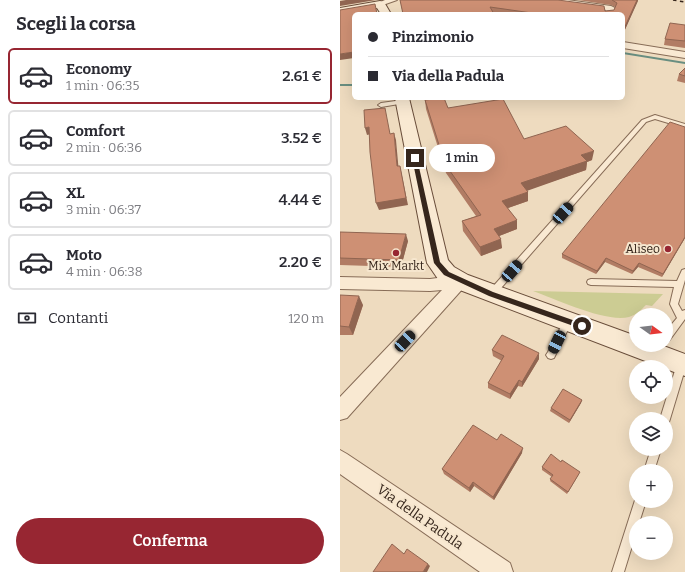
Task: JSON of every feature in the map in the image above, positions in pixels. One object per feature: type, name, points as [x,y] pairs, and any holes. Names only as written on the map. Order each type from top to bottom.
[{"type":"street","points":[[340,11],[380,4],[393,0]]},
{"type":"street","points":[[549,0],[611,8],[609,12]]},
{"type":"street","points":[[380,4],[385,12]]},
{"type":"street","points":[[625,45],[685,55]]},
{"type":"street","points":[[402,100],[438,263],[446,273],[460,281],[491,294],[568,321],[629,337]]},
{"type":"street","points":[[340,283],[430,285],[460,281]]},
{"type":"street","points":[[340,411],[460,281]]},
{"type":"street","points":[[668,352],[683,364]]},
{"type":"street","name":"Via della Padula","points":[[340,461],[501,572]]},
{"type":"lane","points":[[381,105],[402,100]]},
{"type":"lane","points":[[491,294],[644,121],[655,117],[685,126]]},
{"type":"lane","points":[[673,329],[683,316],[674,304],[685,272]]},
{"type":"lane","points":[[591,282],[680,284]]},
{"type":"lane","points":[[551,356],[568,321]]},
{"type":"lane","points":[[667,412],[683,364]]},
{"type":"lane","points":[[618,572],[638,508]]},
{"type":"green space","points":[[533,291],[663,294],[652,306],[646,305],[642,308],[629,308],[629,317],[608,317]]},
{"type":"building","points":[[400,0],[558,0],[604,6],[605,11],[614,10],[617,3],[612,0],[637,0],[625,27],[625,12],[525,12],[490,7],[493,12],[403,12]]},
{"type":"building","points":[[375,4],[377,12],[352,12],[352,52],[340,54],[340,10]]},
{"type":"building","points":[[670,23],[685,25],[685,41],[665,39]]},
{"type":"building","points":[[685,68],[685,76],[679,74]]},
{"type":"building","points":[[425,100],[445,100],[448,108],[504,100],[524,139],[566,126],[594,151],[581,155],[587,161],[521,183],[528,192],[502,201],[517,220],[494,229],[501,239],[480,247],[462,221],[481,215],[445,164]]},
{"type":"building","points":[[385,108],[390,134],[394,133],[397,166],[400,166],[406,198],[376,203],[370,152],[369,127],[365,128],[364,110]]},
{"type":"building","points":[[670,122],[685,127],[685,237],[663,274],[639,263],[633,271],[606,258],[597,271],[562,254]]},
{"type":"building","points":[[340,232],[406,234],[399,260],[340,258]]},
{"type":"building","points":[[340,295],[359,296],[349,327],[340,326]]},
{"type":"building","points":[[502,335],[539,353],[522,382],[519,380],[510,394],[488,383],[504,356],[492,350]]},
{"type":"building","points":[[563,389],[582,400],[570,420],[551,408]]},
{"type":"building","points":[[473,425],[497,440],[501,434],[523,448],[493,497],[473,482],[469,488],[442,469]]},
{"type":"building","points":[[551,454],[561,462],[562,460],[580,472],[568,492],[550,479],[553,475],[542,467]]},
{"type":"building","points":[[392,544],[404,554],[407,549],[428,564],[423,572],[373,572]]},
{"type":"waterway","points":[[625,53],[685,63]]},
{"type":"waterway","points":[[340,85],[352,85]]},
{"type":"railway","points":[[673,0],[685,2]]},
{"type":"place","name":"Aliseo","points":[[668,249]]},
{"type":"place","name":"Mix Markt","points":[[396,253]]},
{"type":"route","points":[[415,158],[438,263],[446,273],[460,281],[491,294],[582,326]]}]
